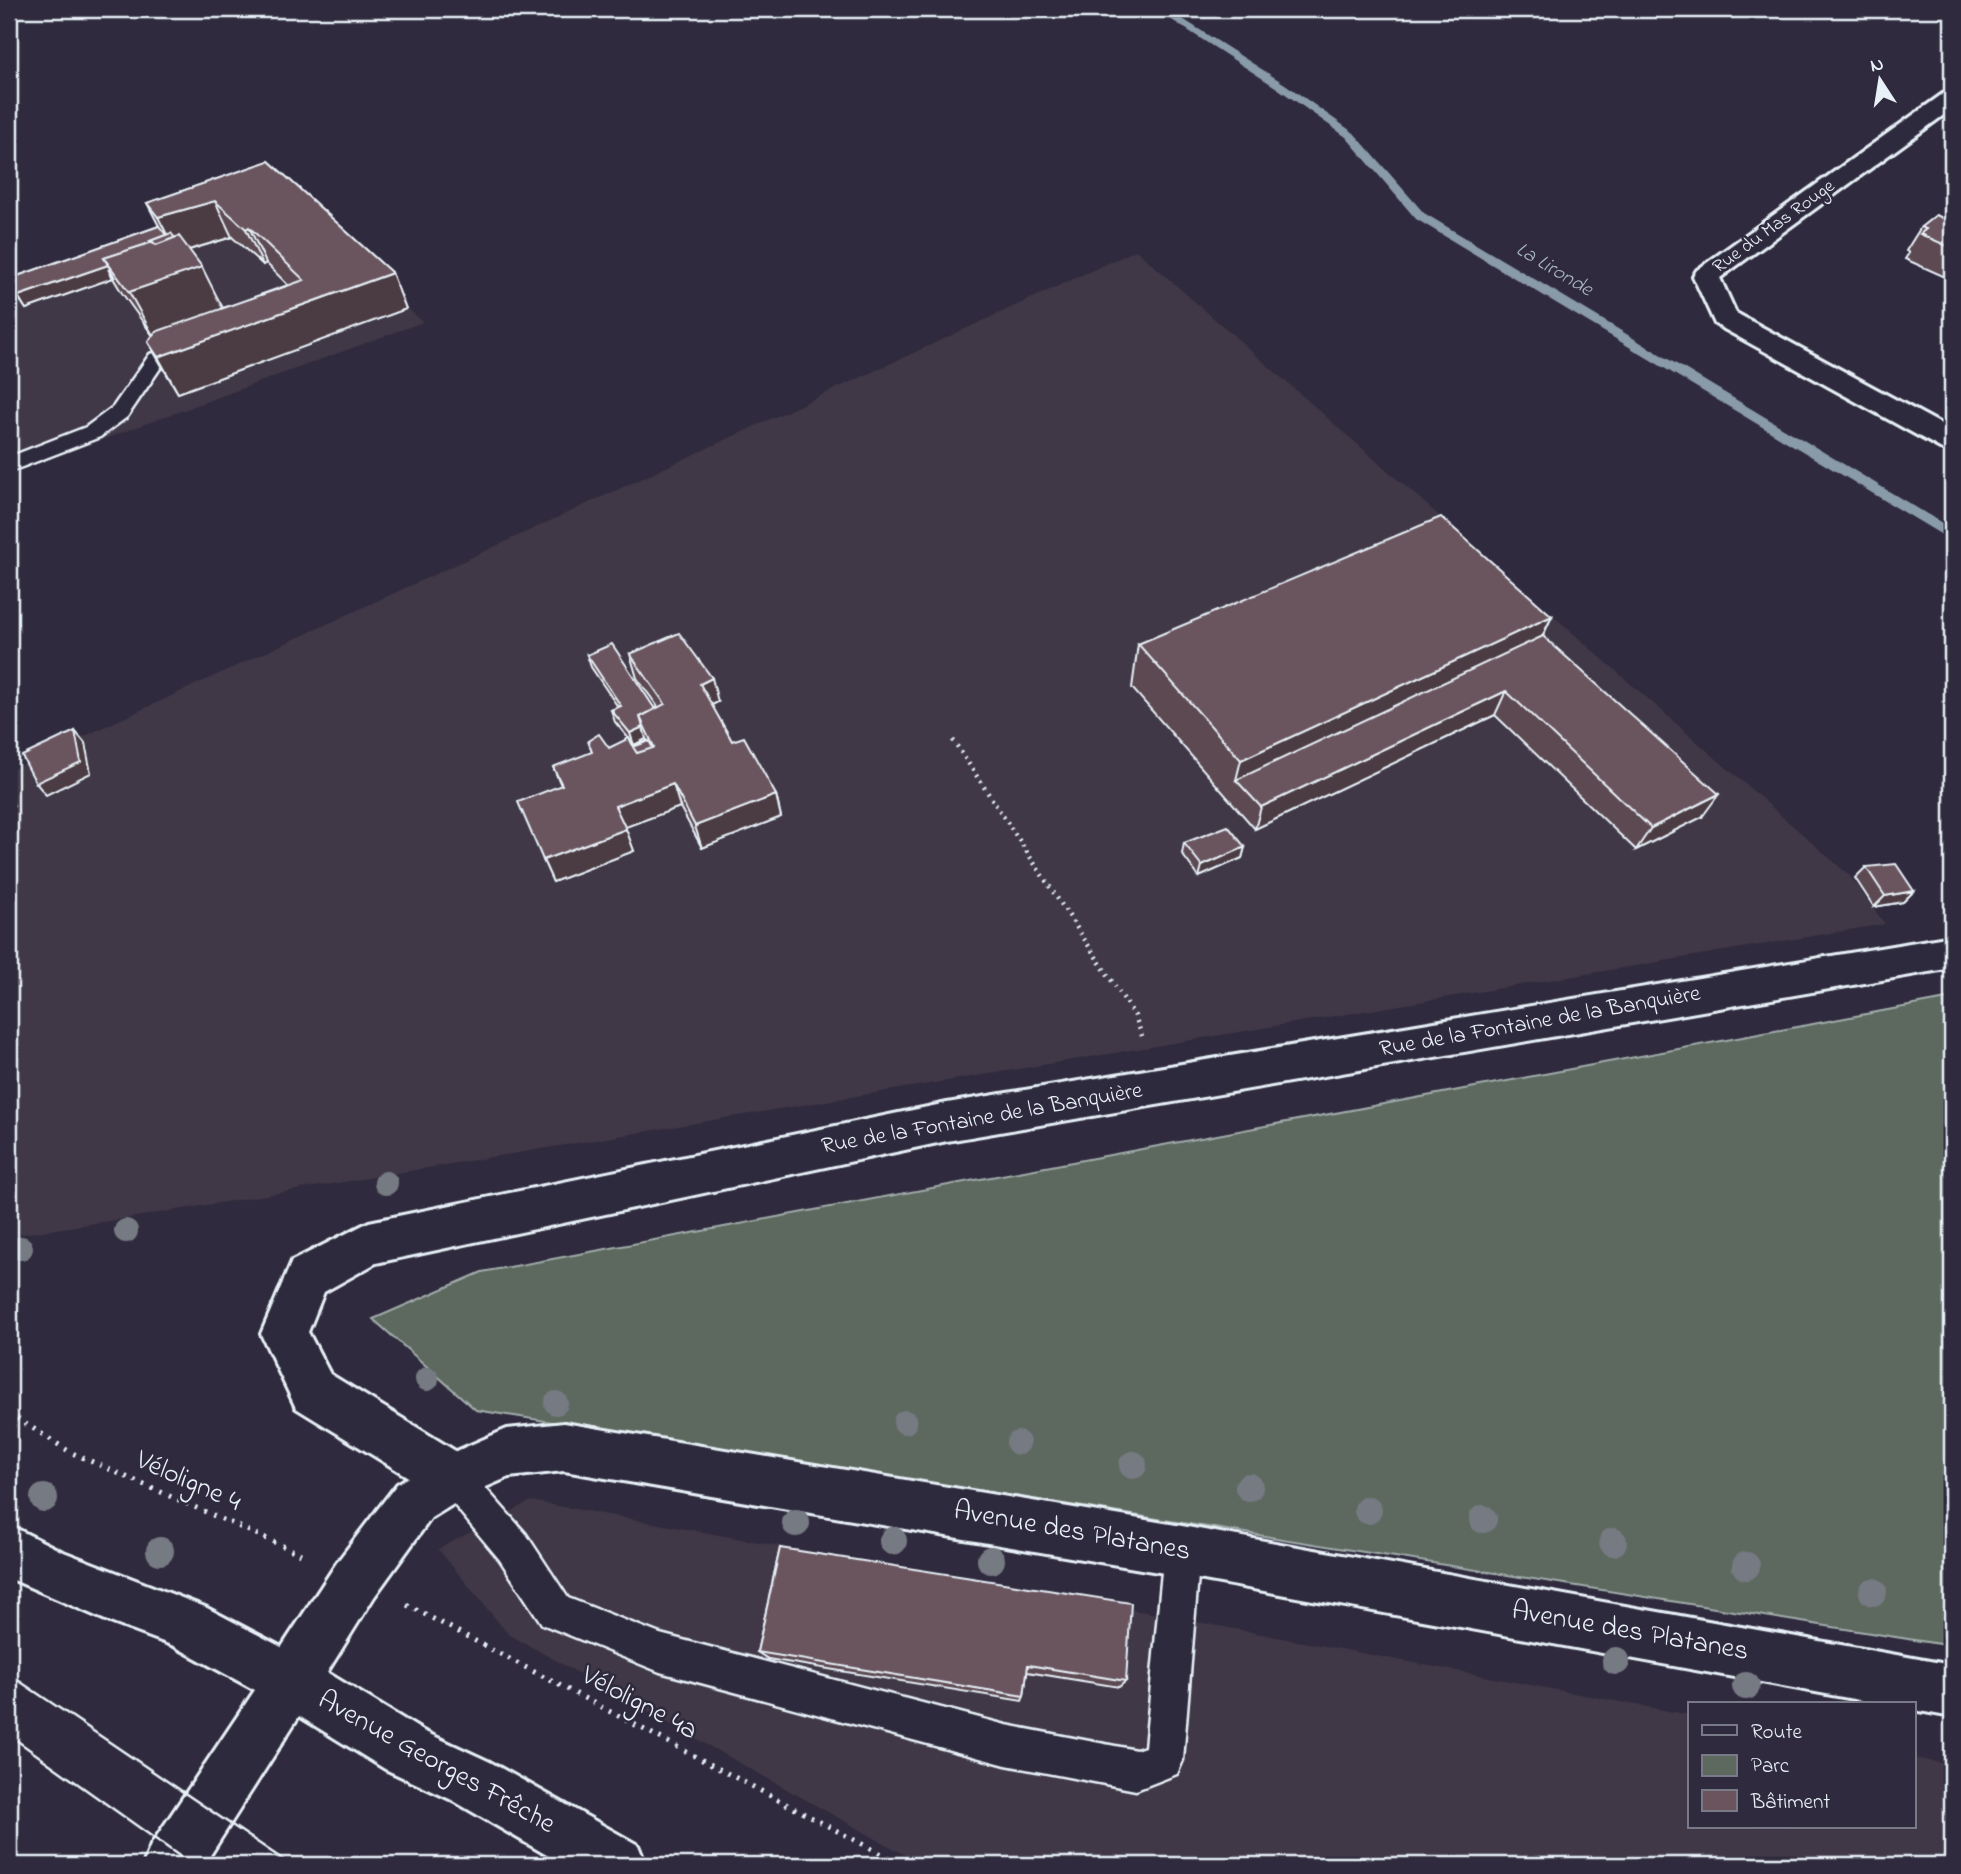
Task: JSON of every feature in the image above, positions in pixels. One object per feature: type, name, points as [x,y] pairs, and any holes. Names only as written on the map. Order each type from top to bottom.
[{"type":"street","name":"Rue du Mas Rouge","points":[[1952,98],[1706,276],[1725,318],[1952,442]]},
{"type":"street","name":"Rue de la Fontaine de la Banquière","points":[[453,1477],[313,1391],[284,1334],[308,1277],[369,1243],[947,1122],[1952,953]]},
{"type":"street","name":"Avenue des Platanes","points":[[291,1681],[356,1579],[414,1501],[453,1477],[507,1453],[564,1447],[1182,1551],[1952,1691]]},
{"type":"street","name":"Avenue Georges Frêche","points":[[9,1550],[43,1569],[187,1625],[291,1681],[404,1750],[471,1781],[618,1865]]},
{"type":"street","name":"Avenue Georges Frêche","points":[[171,1865],[291,1681]]},
{"type":"lane","points":[[9,465],[93,432],[120,412],[157,358]]},
{"type":"lane","points":[[453,1477],[513,1547],[555,1611],[660,1653],[1006,1745],[1136,1770],[1163,1760],[1182,1551]]},
{"type":"path","points":[[953,740],[1135,1016],[1158,1087]]},
{"type":"path","name":"Véloligne 4","points":[[9,1413],[70,1452],[356,1579]]},
{"type":"path","name":"Véloligne 4a","points":[[356,1579],[902,1865]]},
{"type":"shaded area","points":[[284,197],[423,322],[9,474],[9,293]]},
{"type":"shaded area","points":[[1136,250],[1849,875],[1885,924],[9,1236],[9,771]]},
{"type":"shaded area","points":[[531,1501],[1113,1606],[1688,1715],[1688,1828],[1916,1828],[1916,1758],[1952,1765],[1952,1865],[923,1865],[508,1634],[438,1549]]},
{"type":"green space","points":[[1952,998],[1952,1646],[476,1410],[373,1319],[482,1272]]},
{"type":"building","points":[[269,161],[392,273],[158,357],[148,342],[155,332],[304,280],[249,227],[246,229],[215,201],[158,217],[147,203]]},
{"type":"building","points":[[1936,215],[1952,222],[1952,248],[1920,234],[1926,229],[1921,227]]},
{"type":"building","points":[[159,226],[166,235],[150,241],[151,243],[104,258],[108,265],[18,296],[9,285],[9,279]]},
{"type":"building","points":[[171,233],[175,238],[156,245],[150,241]]},
{"type":"building","points":[[179,236],[202,267],[129,292],[104,258],[153,242],[156,245]]},
{"type":"building","points":[[1441,517],[1552,616],[1241,760],[1138,644]]},
{"type":"building","points":[[679,633],[712,678],[700,684],[732,741],[744,737],[776,795],[695,826],[673,784],[615,806],[626,829],[543,860],[518,802],[562,785],[553,767],[592,752],[588,741],[599,734],[609,748],[629,738],[637,753],[654,747],[640,717],[665,704],[630,654]]},
{"type":"building","points":[[1543,636],[1719,794],[1651,828],[1506,691],[1261,807],[1236,780]]},
{"type":"building","points":[[612,644],[655,709],[640,717],[643,727],[630,733],[611,710],[621,706],[587,655]]},
{"type":"building","points":[[75,731],[81,762],[36,783],[22,756]]},
{"type":"building","points":[[649,741],[653,748],[637,753],[633,747]]},
{"type":"building","points":[[1228,826],[1245,847],[1202,866],[1184,843]]},
{"type":"building","points":[[1896,864],[1914,891],[1885,896],[1866,867]]},
{"type":"building","points":[[780,1548],[1131,1603],[1126,1681],[1028,1665],[1024,1696],[757,1652]]},
{"type":"waterway","name":"La Lironde","points":[[1160,9],[1281,86],[1350,135],[1420,216],[1952,536]]},
{"type":"tram line","points":[[9,1674],[291,1865]]},
{"type":"tram line","points":[[9,1735],[192,1865]]}]
